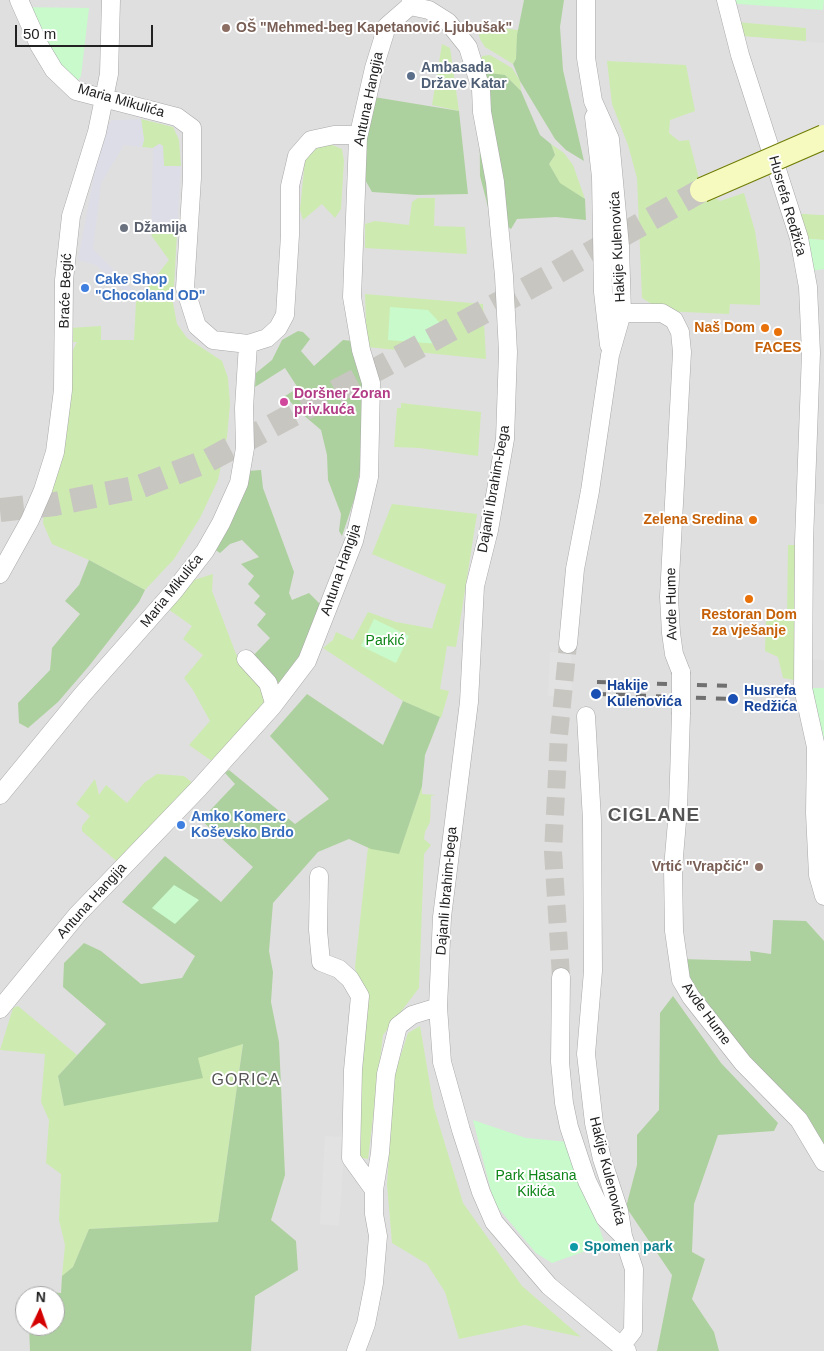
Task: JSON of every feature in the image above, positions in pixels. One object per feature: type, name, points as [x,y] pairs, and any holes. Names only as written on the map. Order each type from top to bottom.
[{"type":"main road","points":[[702,190],[813,140],[824,137]]},
{"type":"street","name":"Maria Mikulića","points":[[19,0],[39,45],[54,70],[76,91],[177,117],[192,128],[192,178],[185,288],[197,326],[213,340],[248,344],[267,338],[278,328],[285,315],[290,235],[290,186],[297,156],[312,140],[334,135],[352,135],[358,138]]},
{"type":"street","name":"Braće Begić","points":[[0,574],[30,520],[43,490],[55,452],[63,380],[64,280],[70,216],[90,157],[109,74],[111,0]]},
{"type":"street","name":"Hakije Kulenovića","points":[[568,644],[575,569],[590,492],[610,355],[622,313],[620,246],[610,139],[592,101],[586,58],[586,0]]},
{"type":"street","name":"Husrefa Redžića","points":[[726,0],[740,54],[799,238],[808,287],[811,353],[804,541],[804,688],[816,746],[815,813],[818,875],[824,896]]},
{"type":"street","name":"Antuna Hangija","points":[[0,1009],[77,915],[199,788],[274,703],[307,661],[354,541],[369,478],[371,383],[361,350],[352,297],[358,138],[386,26],[410,3]]},
{"type":"street","name":"Dajanli Ibrahim-bega","points":[[410,3],[429,10],[448,22],[468,47],[481,90],[482,112],[497,201],[504,276],[508,361],[505,439],[489,530],[475,586],[469,702],[442,917],[438,1007],[442,1062],[464,1139],[494,1222],[549,1286],[625,1348]]},
{"type":"street","points":[[592,101],[601,177],[603,292],[610,355]]},
{"type":"street","name":"Avde Hume","points":[[622,313],[662,313],[674,320],[680,332],[682,352],[669,597],[674,654],[681,672],[678,810],[673,868],[674,931],[681,980],[691,997],[743,1063],[799,1120],[824,1162]]},
{"type":"street","name":"Maria Mikulića","points":[[0,795],[82,695],[174,591],[205,550],[221,523],[239,483],[244,448],[244,408],[248,344]]},
{"type":"street","points":[[246,659],[268,683],[274,703]]},
{"type":"street","name":"Hakije Kulenovića","points":[[586,716],[592,820],[593,971],[587,1032],[588,1084],[602,1159],[619,1210],[623,1236],[634,1269],[633,1331],[625,1348]]},
{"type":"street","points":[[319,876],[318,930],[321,962],[339,969],[350,979],[360,996],[353,1070],[352,1158],[374,1190]]},
{"type":"street","name":"Hakije Kulenovića","points":[[561,977],[560,1062],[564,1103],[587,1181],[605,1218],[623,1236]]},
{"type":"street","points":[[356,1351],[366,1324],[374,1283],[378,1236],[374,1214],[374,1190],[380,1154],[386,1074],[398,1026],[412,1014],[438,1007]]},
{"type":"shaded area","points":[[0,0],[824,0],[824,1351],[0,1351]]},
{"type":"shaded area","points":[[727,35],[824,43],[824,215],[789,213]]},
{"type":"shaded area","points":[[141,119],[144,140],[142,147],[124,145],[101,183],[93,249],[140,297],[128,295],[96,265],[78,260],[102,132],[112,120]]},
{"type":"shaded area","points":[[159,144],[163,146],[164,166],[181,166],[177,233],[154,232],[151,235],[153,148]]},
{"type":"shaded area","points":[[806,503],[824,504],[824,660],[804,659]]},
{"type":"shaded area","points":[[550,652],[571,653],[572,697],[548,696]]},
{"type":"shaded area","points":[[325,1136],[345,1137],[339,1226],[320,1224]]},
{"type":"green space","points":[[524,0],[564,0],[560,27],[563,70],[584,161],[566,150],[555,139],[520,81],[513,64],[516,59],[517,35]]},
{"type":"green space","points":[[718,0],[824,0],[823,10],[725,3]]},
{"type":"green space","points":[[18,7],[89,8],[81,76],[74,86]]},
{"type":"green space","points":[[724,21],[806,28],[806,41],[727,35]]},
{"type":"green space","points":[[502,28],[518,30],[516,59],[513,64],[485,47],[480,39],[478,30],[501,32]]},
{"type":"green space","points":[[442,44],[450,48],[459,111],[432,105]]},
{"type":"green space","points":[[490,55],[512,68],[520,81],[521,91],[505,75],[479,75],[482,56]]},
{"type":"green space","points":[[607,61],[686,65],[695,111],[670,120],[669,133],[679,141],[689,140],[702,190],[720,201],[744,193],[755,231],[760,263],[760,305],[730,304],[729,314],[663,311],[642,298],[637,178],[628,145],[612,104]]},
{"type":"green space","points":[[489,73],[505,75],[521,91],[540,135],[551,144],[555,155],[549,164],[560,183],[585,199],[586,220],[556,217],[517,219],[511,229],[490,215],[480,176],[479,75]]},
{"type":"green space","points":[[374,97],[459,111],[468,194],[418,195],[372,192],[364,178],[366,127]]},
{"type":"green space","points":[[141,119],[173,127],[179,140],[181,166],[164,167],[162,145],[159,144],[153,148],[142,147],[144,140]]},
{"type":"green space","points":[[551,144],[564,153],[573,165],[585,199],[560,184],[549,164],[555,155]]},
{"type":"green space","points":[[332,145],[342,149],[344,161],[341,209],[335,218],[322,204],[303,220],[300,210],[305,160],[318,147]]},
{"type":"green space","points":[[418,198],[435,198],[434,226],[465,227],[467,254],[365,248],[365,224],[375,221],[409,225],[412,202]]},
{"type":"green space","points":[[789,213],[824,215],[824,240],[799,238]]},
{"type":"green space","points":[[154,232],[177,233],[173,303],[177,324],[187,338],[222,361],[228,378],[230,404],[227,437],[218,480],[200,518],[174,559],[145,590],[89,560],[52,544],[43,523],[44,512],[63,458],[69,358],[77,342],[71,342],[70,328],[101,326],[101,340],[134,340],[136,302],[169,260],[151,235]]},
{"type":"green space","points":[[799,238],[824,240],[824,269],[805,272]]},
{"type":"green space","points":[[365,294],[483,304],[486,359],[367,347]]},
{"type":"green space","points":[[390,307],[428,310],[440,323],[439,344],[388,340]]},
{"type":"green space","points":[[298,331],[303,332],[310,339],[301,351],[314,366],[343,340],[353,341],[363,385],[363,452],[356,494],[342,536],[339,531],[341,514],[328,480],[327,455],[321,430],[285,396],[298,388],[285,368],[255,387],[256,373],[272,360],[282,340]]},
{"type":"green space","points":[[401,403],[481,412],[478,456],[419,448],[394,447],[397,408],[401,408]]},
{"type":"green space","points":[[261,470],[263,488],[294,572],[289,593],[292,600],[309,593],[327,611],[284,691],[275,678],[261,671],[250,659],[270,638],[257,625],[266,614],[254,603],[260,596],[248,584],[254,576],[241,564],[259,557],[242,540],[230,544],[220,553],[208,545],[247,471]]},
{"type":"green space","points":[[392,504],[477,514],[456,647],[447,646],[440,689],[449,691],[441,718],[403,701],[323,648],[333,640],[336,632],[353,640],[368,612],[396,622],[435,629],[432,628],[446,585],[372,554]]},
{"type":"green space","points":[[788,545],[799,545],[800,681],[783,678],[778,657],[765,651],[766,616],[787,616]]},
{"type":"green space","points":[[89,560],[145,590],[139,602],[89,666],[58,702],[28,728],[19,723],[18,703],[50,670],[52,648],[80,614],[65,601],[79,585]]},
{"type":"green space","points":[[213,574],[212,591],[236,654],[258,679],[272,707],[216,764],[189,745],[210,721],[184,678],[203,655],[183,639],[192,626],[168,609],[194,580]]},
{"type":"green space","name":"Parkić","points":[[374,619],[409,636],[396,663],[361,646]]},
{"type":"green space","points":[[804,688],[824,688],[824,747]]},
{"type":"green space","points":[[307,694],[383,745],[403,701],[440,717],[425,755],[422,786],[399,854],[371,849],[349,839],[318,852],[273,903],[269,951],[273,972],[271,1002],[279,1042],[285,1175],[271,1220],[296,1241],[298,1270],[255,1296],[251,1351],[30,1351],[29,1336],[65,1336],[65,1286],[61,1286],[62,1276],[73,1267],[89,1229],[218,1222],[243,1044],[198,1058],[203,1078],[64,1106],[58,1076],[106,1024],[63,987],[64,963],[84,943],[101,951],[141,984],[182,978],[195,956],[122,902],[165,856],[221,902],[253,867],[201,820],[235,784],[225,773],[229,770],[295,824],[329,799],[270,736]]},
{"type":"green space","points":[[157,774],[184,776],[199,788],[122,866],[82,831],[82,826],[90,816],[76,804],[95,779],[99,795],[106,785],[127,803],[144,783]]},
{"type":"green space","points":[[422,786],[422,794],[436,795],[431,796],[430,822],[424,839],[431,845],[424,854],[419,988],[383,1035],[368,1159],[358,1157],[364,1011],[355,967],[368,847],[399,853]]},
{"type":"green space","points":[[174,885],[199,900],[175,924],[152,908]]},
{"type":"green space","points":[[773,920],[806,921],[824,941],[824,1166],[694,990],[681,959],[751,961],[750,951],[771,954]]},
{"type":"green space","points":[[673,996],[721,1063],[778,1123],[774,1131],[718,1135],[694,1204],[692,1252],[705,1259],[692,1299],[714,1332],[719,1351],[657,1351],[672,1275],[626,1207],[637,1165],[637,1135],[659,1110],[660,1013]]},
{"type":"green space","points":[[18,1006],[77,1055],[58,1076],[64,1106],[194,1056],[217,1052],[243,1043],[218,1222],[89,1229],[73,1267],[62,1276],[65,1245],[59,1220],[61,1174],[46,1163],[49,1120],[41,1102],[45,1054],[0,1050],[13,1008]]},
{"type":"green space","points":[[420,1026],[434,1108],[463,1203],[522,1286],[581,1337],[525,1325],[459,1339],[445,1292],[427,1264],[392,1243],[387,1185],[394,1076],[408,1033]]},
{"type":"green space","name":"Park Hasana Kikića","points":[[473,1120],[526,1138],[569,1142],[605,1244],[552,1263],[536,1253],[494,1203]]},
{"type":"tunnel","points":[[0,510],[55,504],[139,487],[207,461],[550,276],[702,190]]},
{"type":"tunnel","points":[[561,977],[553,852],[559,735],[568,644]]},
{"type":"railway","points":[[597,682],[734,686]]},
{"type":"railway","points":[[596,694],[733,699]]},
{"type":"place","name":"OŠ \"Mehmed-beg Kapetanović Ljubušak\"","points":[[226,28]]},
{"type":"place","name":"Ambasada Države Katar","points":[[411,76]]},
{"type":"place","name":"Džamija","points":[[124,228]]},
{"type":"place","name":"Cake Shop \"Chocoland OD\"","points":[[85,288]]},
{"type":"place","name":"Naš Dom","points":[[765,328]]},
{"type":"place","name":"FACES","points":[[778,332]]},
{"type":"place","name":"Doršner Zoran priv.kuća","points":[[284,402]]},
{"type":"place","name":"Zelena Sredina","points":[[753,520]]},
{"type":"place","name":"Restoran Dom za vješanje","points":[[749,599]]},
{"type":"place","name":"Hakije Kulenovića","points":[[596,694]]},
{"type":"place","name":"Husrefa Redžića","points":[[733,699]]},
{"type":"place","name":"Amko Komerc Koševsko Brdo","points":[[181,825]]},
{"type":"place","name":"Vrtić \"Vrapčić\"","points":[[759,867]]},
{"type":"place","name":"Spomen park","points":[[574,1247]]},
{"type":"district","name":"CIGLANE","points":[[654,816]]},
{"type":"district","name":"GORICA","points":[[246,1081]]}]
